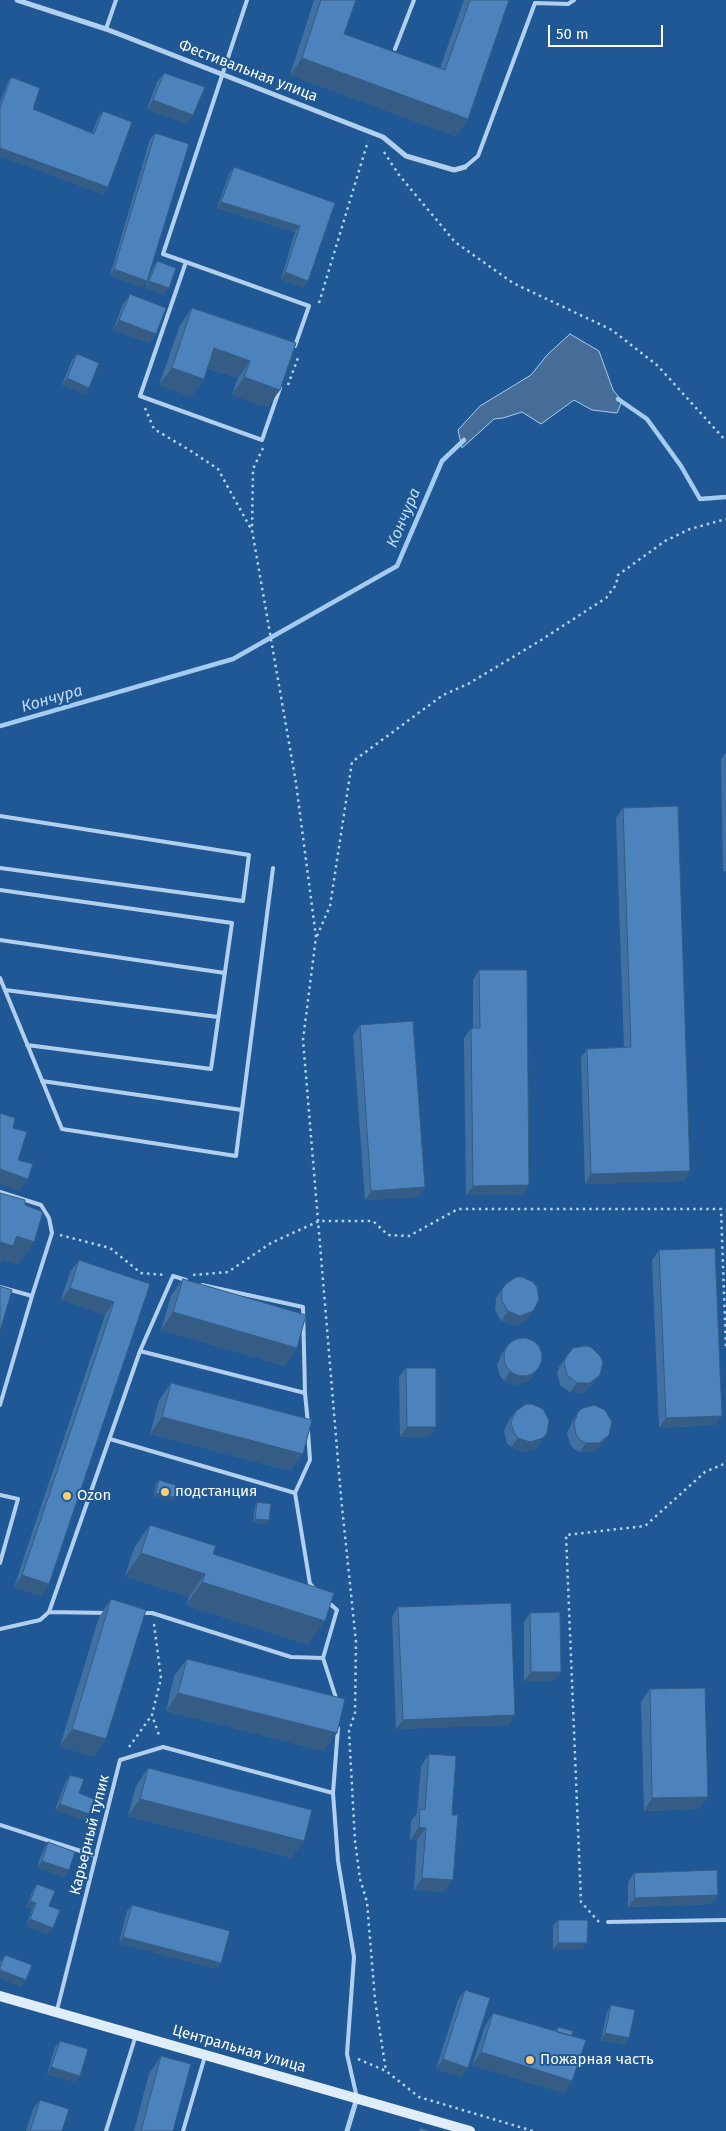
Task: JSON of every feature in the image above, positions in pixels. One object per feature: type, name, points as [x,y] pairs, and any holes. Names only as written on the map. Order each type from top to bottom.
[{"type":"main road","name":"Центральная улица","points":[[0,1996],[470,2131]]},
{"type":"street","name":"Фестивальная улица","points":[[17,0],[106,29],[383,137],[406,156],[454,170],[466,167]]},
{"type":"street","points":[[347,2131],[357,2098]]},
{"type":"lane","points":[[106,29],[116,0]]},
{"type":"lane","points":[[247,0],[163,254],[309,306],[293,351]]},
{"type":"lane","points":[[395,49],[414,0]]},
{"type":"lane","points":[[466,167],[478,156],[535,2],[568,4],[574,0]]},
{"type":"lane","points":[[186,262],[140,396],[262,440],[281,386]]},
{"type":"lane","points":[[0,816],[250,855],[242,901],[0,868]]},
{"type":"lane","points":[[0,978],[62,1129],[236,1156],[273,868]]},
{"type":"lane","points":[[0,890],[232,922],[211,1069],[27,1045]]},
{"type":"lane","points":[[0,940],[225,973]]},
{"type":"lane","points":[[5,990],[218,1017]]},
{"type":"lane","points":[[42,1081],[242,1110]]},
{"type":"lane","points":[[0,1192],[41,1205],[50,1218],[52,1233],[0,1406]]},
{"type":"lane","points":[[0,1628],[40,1620],[49,1612],[140,1351],[173,1276],[190,1281]]},
{"type":"lane","points":[[199,1284],[303,1307],[305,1393],[310,1460],[295,1493],[310,1584],[317,1590]]},
{"type":"lane","points":[[0,1288],[32,1296]]},
{"type":"lane","points":[[140,1351],[305,1393]]},
{"type":"lane","points":[[110,1439],[295,1493]]},
{"type":"lane","points":[[0,1495],[18,1499],[0,1563]]},
{"type":"lane","points":[[323,1597],[337,1610],[323,1658],[340,1709]]},
{"type":"lane","points":[[49,1612],[114,1613]]},
{"type":"lane","points":[[133,1613],[152,1613],[291,1657],[323,1658]]},
{"type":"lane","points":[[339,1718],[333,1793],[338,1861],[354,1957],[347,2054],[357,2098]]},
{"type":"lane","points":[[162,1747],[333,1793]]},
{"type":"lane","name":"Карьерный тупик","points":[[56,2012],[120,1760],[162,1747]]},
{"type":"lane","points":[[0,1825],[96,1856]]},
{"type":"lane","points":[[608,1922],[726,1920]]},
{"type":"lane","points":[[106,2131],[136,2035]]},
{"type":"lane","points":[[183,2131],[205,2056]]},
{"type":"path","points":[[370,132],[399,176],[455,242],[513,283],[612,330],[658,366],[726,441]]},
{"type":"path","points":[[140,396],[154,430],[191,450],[218,469],[252,530],[296,783],[316,937],[303,1040],[356,1642],[355,1713],[349,1731],[355,1841],[360,1879],[367,1902],[375,2000],[386,2070]]},
{"type":"path","points":[[316,937],[330,906],[352,762],[443,695],[468,684],[606,598],[616,585],[618,575],[665,541],[690,529],[726,519]]},
{"type":"path","points":[[52,1233],[110,1248],[141,1273],[173,1276],[228,1272],[271,1243],[319,1221],[373,1221],[388,1235],[409,1236],[458,1209],[721,1210],[726,1348]]},
{"type":"path","points":[[600,1923],[581,1902],[566,1534],[645,1526],[705,1472],[726,1462]]},
{"type":"path","points":[[120,1760],[152,1714],[161,1678],[152,1613]]},
{"type":"path","points":[[152,1714],[162,1747]]},
{"type":"path","points":[[347,2054],[386,2070],[419,2097],[533,2131]]},
{"type":"water","points":[[570,334],[599,351],[613,390],[622,401],[617,413],[592,410],[574,400],[541,424],[522,412],[494,419],[462,448],[458,430],[480,406],[531,375],[547,355]]},
{"type":"building","points":[[321,0],[356,0],[344,34],[445,70],[470,0],[509,0],[468,119],[302,58]]},
{"type":"building","points":[[164,73],[205,87],[193,115],[153,100]]},
{"type":"building","points":[[11,77],[40,88],[33,109],[94,134],[103,111],[132,122],[108,187],[0,148],[0,108]]},
{"type":"building","points":[[155,133],[189,144],[147,281],[114,269]]},
{"type":"building","points":[[234,167],[335,203],[308,281],[285,272],[300,226],[221,202]]},
{"type":"building","points":[[157,261],[176,268],[169,288],[149,281]]},
{"type":"building","points":[[130,294],[166,308],[156,334],[119,320]]},
{"type":"building","points":[[192,308],[296,343],[280,390],[244,377],[250,361],[214,348],[204,379],[172,368]]},
{"type":"building","points":[[77,354],[99,363],[89,388],[67,378]]},
{"type":"building","points":[[678,806],[690,1171],[591,1174],[587,1049],[631,1047],[623,808]]},
{"type":"building","points":[[479,970],[527,970],[529,1185],[473,1186],[471,1028],[480,1028]]},
{"type":"building","points":[[413,1021],[425,1187],[371,1191],[360,1025]]},
{"type":"building","points":[[0,1113],[15,1118],[13,1128],[27,1132],[18,1160],[33,1164],[28,1179],[0,1169]]},
{"type":"building","points":[[0,1193],[25,1200],[25,1205],[43,1212],[34,1242],[17,1236],[13,1246],[0,1242]]},
{"type":"building","points":[[715,1248],[722,1416],[666,1418],[659,1250]]},
{"type":"building","points":[[79,1260],[150,1284],[49,1584],[22,1575],[114,1302],[70,1288]]},
{"type":"building","points":[[516,1277],[522,1277],[533,1282],[537,1287],[539,1300],[533,1311],[520,1316],[508,1311],[502,1301],[502,1289]]},
{"type":"building","points":[[183,1279],[306,1315],[297,1348],[173,1312]]},
{"type":"building","points":[[0,1286],[12,1290],[0,1331]]},
{"type":"building","points":[[523,1338],[536,1344],[542,1357],[536,1370],[523,1376],[510,1370],[504,1357],[510,1344]]},
{"type":"building","points":[[591,1347],[603,1362],[600,1375],[590,1383],[577,1383],[567,1375],[564,1363],[573,1348]]},
{"type":"building","points":[[406,1368],[436,1368],[436,1427],[407,1427]]},
{"type":"building","points":[[171,1383],[312,1420],[303,1454],[162,1417]]},
{"type":"building","points":[[526,1404],[532,1404],[543,1409],[549,1420],[547,1433],[543,1438],[530,1442],[518,1438],[514,1433],[511,1422],[516,1411]]},
{"type":"building","points":[[594,1405],[605,1410],[612,1422],[609,1435],[599,1443],[586,1443],[576,1435],[574,1423],[578,1412],[583,1408]]},
{"type":"building","name":"подстанция","points":[[159,1480],[178,1486],[175,1497],[156,1493]]},
{"type":"building","points":[[257,1502],[271,1504],[269,1520],[255,1519]]},
{"type":"building","points":[[150,1525],[216,1546],[213,1554],[334,1593],[325,1621],[202,1582],[205,1574],[141,1553]]},
{"type":"building","points":[[111,1599],[146,1610],[106,1739],[72,1729]]},
{"type":"building","points":[[511,1603],[515,1715],[403,1720],[398,1607]]},
{"type":"building","points":[[560,1612],[561,1672],[531,1672],[530,1613]]},
{"type":"building","points":[[187,1659],[345,1699],[337,1733],[178,1693]]},
{"type":"building","points":[[705,1688],[708,1797],[652,1798],[650,1689]]},
{"type":"building","points":[[429,1754],[456,1756],[452,1815],[458,1815],[453,1880],[422,1878],[426,1828],[419,1827],[420,1809],[425,1810]]},
{"type":"building","points":[[148,1768],[312,1810],[304,1841],[140,1799]]},
{"type":"building","points":[[70,1775],[84,1779],[79,1793],[94,1799],[89,1814],[60,1804]]},
{"type":"building","points":[[48,1842],[75,1852],[69,1870],[42,1861]]},
{"type":"building","points":[[717,1870],[718,1895],[635,1898],[634,1873]]},
{"type":"building","points":[[37,1884],[55,1891],[49,1906],[60,1910],[53,1928],[30,1919],[36,1903],[30,1901]]},
{"type":"building","points":[[132,1905],[230,1931],[221,1963],[123,1937]]},
{"type":"building","points":[[558,1920],[588,1920],[587,1943],[558,1943]]},
{"type":"building","points":[[5,1955],[32,1965],[26,1980],[0,1970]]},
{"type":"building","points":[[465,1990],[490,1998],[468,2068],[443,2059]]},
{"type":"building","points":[[611,2005],[635,2010],[629,2038],[605,2033]]},
{"type":"building","points":[[493,2013],[586,2040],[572,2081],[481,2052]]},
{"type":"building","points":[[558,2027],[573,2031],[571,2036],[557,2032]]},
{"type":"building","points":[[60,2041],[88,2049],[80,2076],[51,2067]]},
{"type":"building","points":[[161,2056],[191,2064],[173,2131],[141,2131]]},
{"type":"building","points":[[40,2100],[69,2109],[62,2131],[30,2131]]},
{"type":"building","points":[[420,2128],[430,2131],[419,2131]]},
{"type":"waterway","name":"Кончура","points":[[618,399],[647,419],[681,466],[700,499],[726,497]]},
{"type":"waterway","name":"Кончура","points":[[0,726],[233,659],[397,566],[442,461],[464,440]]},
{"type":"place","name":"подстанция","points":[[165,1492]]},
{"type":"place","name":"Ozon","points":[[67,1496]]},
{"type":"place","name":"Пожарная часть","points":[[530,2060]]}]
